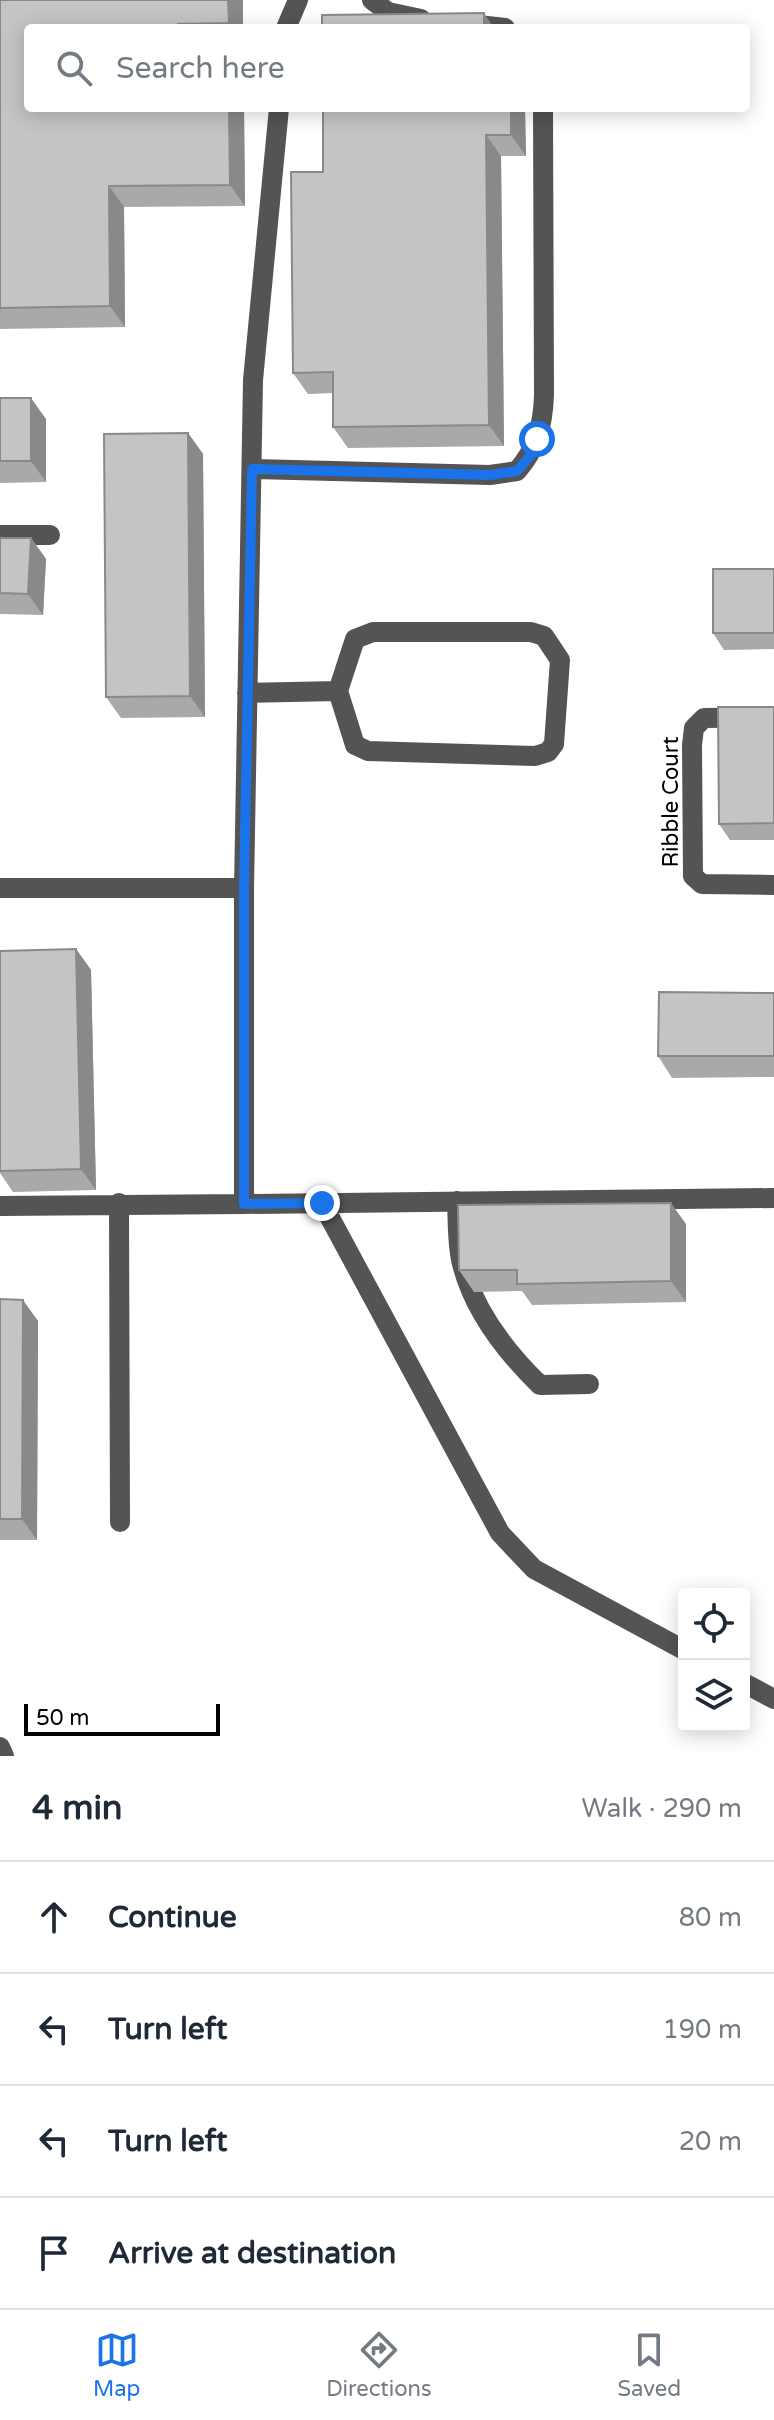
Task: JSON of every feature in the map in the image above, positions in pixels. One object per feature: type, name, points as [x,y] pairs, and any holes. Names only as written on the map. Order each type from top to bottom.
[{"type":"lane","points":[[288,24],[298,0]]},
{"type":"lane","points":[[372,0],[388,12],[466,24]]},
{"type":"lane","points":[[244,1204],[244,888],[253,380],[279,112]]},
{"type":"lane","points":[[252,469],[490,475],[517,471],[531,455],[543,422],[544,408],[543,112]]},
{"type":"lane","points":[[0,535],[50,535]]},
{"type":"lane","points":[[373,632],[531,632],[544,636],[560,660],[554,744],[548,752],[535,756],[368,751],[355,745],[338,691],[355,639],[373,632]]},
{"type":"lane","points":[[247,693],[338,691]]},
{"type":"lane","name":"Ribble Court","points":[[774,717],[704,718],[694,728],[692,745],[693,876],[702,884],[774,885]]},
{"type":"lane","points":[[0,888],[244,888]]},
{"type":"lane","points":[[0,1206],[774,1198]]},
{"type":"lane","points":[[457,1201],[461,1263],[482,1315],[522,1368],[540,1385],[589,1384]]},
{"type":"lane","points":[[119,1203],[120,1522]]},
{"type":"lane","points":[[322,1203],[500,1533],[534,1569],[678,1647]]},
{"type":"lane","points":[[750,1686],[774,1699]]},
{"type":"lane","points":[[0,1747],[4,1756]]},
{"type":"building","points":[[0,0],[228,0],[229,23],[24,24],[24,112],[229,112],[230,185],[109,186],[110,306],[0,308]]},
{"type":"building","points":[[484,13],[484,24],[322,24],[322,15]]},
{"type":"building","points":[[323,112],[511,112],[511,135],[486,135],[489,425],[333,427],[333,372],[293,373],[291,172],[323,172]]},
{"type":"building","points":[[0,398],[31,398],[31,461],[0,461]]},
{"type":"building","points":[[188,433],[190,696],[106,697],[104,434]]},
{"type":"building","points":[[0,538],[31,538],[28,594],[0,593]]},
{"type":"building","points":[[713,569],[774,569],[774,633],[713,633]]},
{"type":"building","points":[[718,707],[774,707],[774,823],[719,824]]},
{"type":"building","points":[[76,949],[81,1169],[0,1171],[0,951]]},
{"type":"building","points":[[659,992],[774,993],[774,1056],[658,1056]]},
{"type":"building","points":[[671,1203],[671,1281],[517,1284],[517,1270],[459,1270],[458,1205]]},
{"type":"building","points":[[0,1299],[23,1300],[22,1519],[0,1519]]},
{"type":"route","points":[[322,1203],[244,1204],[244,888],[252,469],[490,475],[517,471],[531,455],[537,439]]}]
